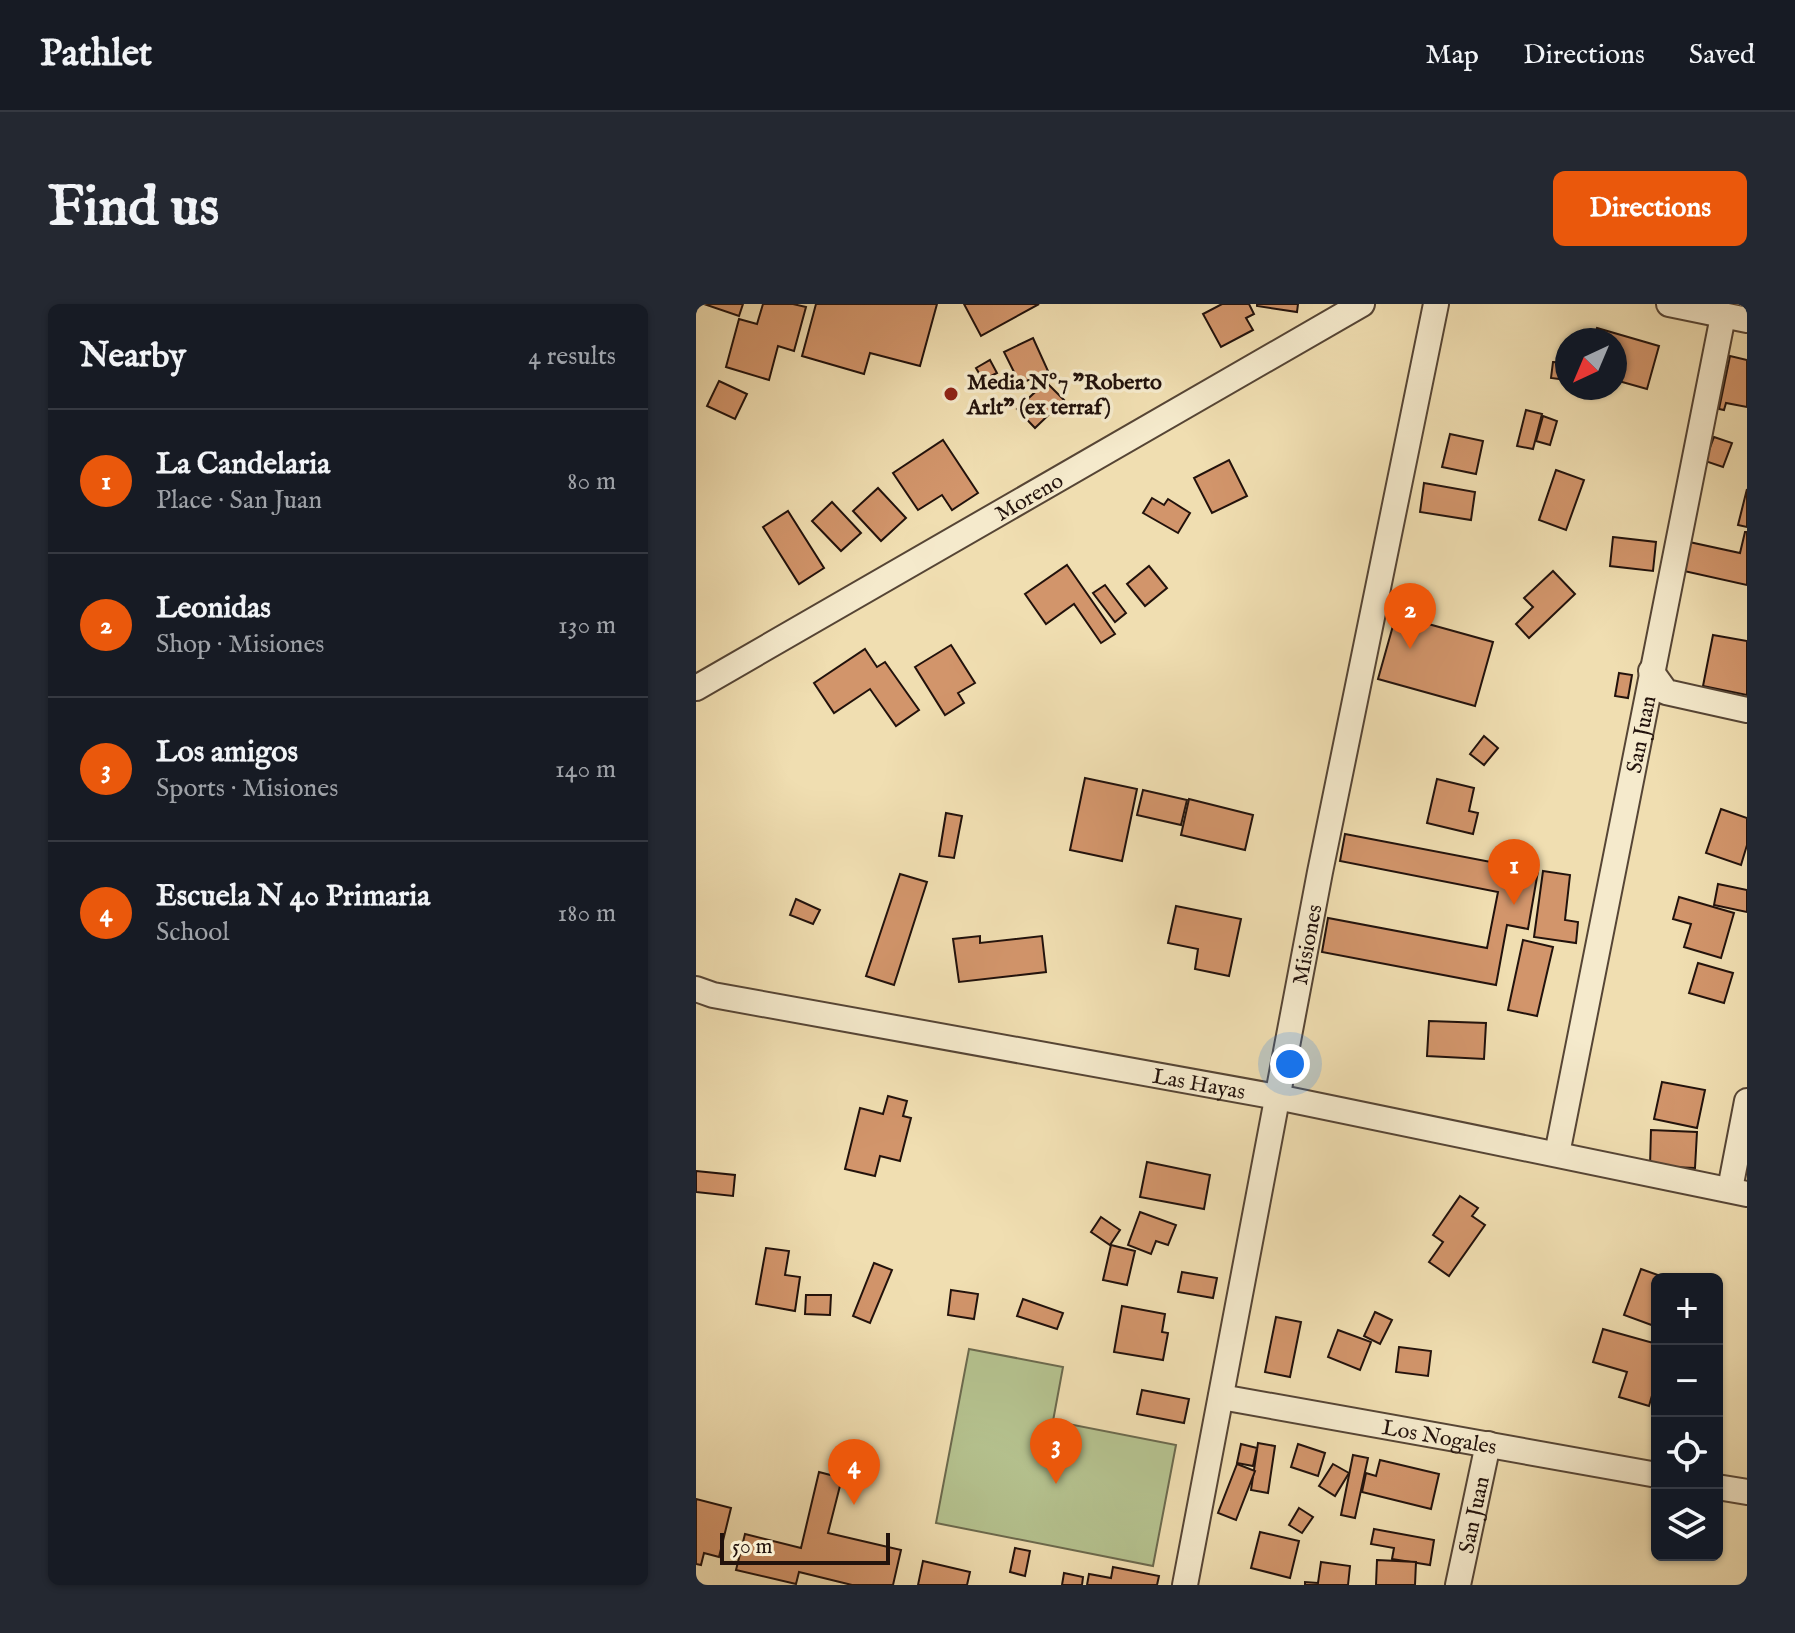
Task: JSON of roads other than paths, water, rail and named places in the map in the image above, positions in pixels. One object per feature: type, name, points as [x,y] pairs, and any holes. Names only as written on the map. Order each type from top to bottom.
[{"type":"street","name":"Moreno","points":[[696,688],[1362,304]]},
{"type":"street","name":"Misiones","points":[[1185,1585],[1323,857],[1436,304]]},
{"type":"street","points":[[1669,304],[1747,320]]},
{"type":"street","name":"San Juan","points":[[1557,1154],[1723,316]]},
{"type":"street","points":[[1651,671],[1666,692],[1747,710]]},
{"type":"street","name":"Las Hayas","points":[[696,989],[713,995],[1277,1097],[1739,1191]]},
{"type":"street","points":[[1739,1191],[1747,1101]]},
{"type":"street","name":"Los Nogales","points":[[1221,1397],[1651,1474]]},
{"type":"street","name":"San Juan","points":[[1458,1585],[1488,1444]]},
{"type":"street","points":[[1723,1488],[1747,1492]]},
{"type":"place","name":"Media Nº7 \"Roberto Arlt\" (ex terraf)","points":[[951,394]]},
{"type":"place","name":"Leonidas","points":[[1410,649]]},
{"type":"place","name":"La Candelaria","points":[[1514,905]]},
{"type":"place","name":"Los amigos","points":[[1056,1484]]},
{"type":"place","name":"Escuela N 40 Primaria","points":[[854,1505]]}]
